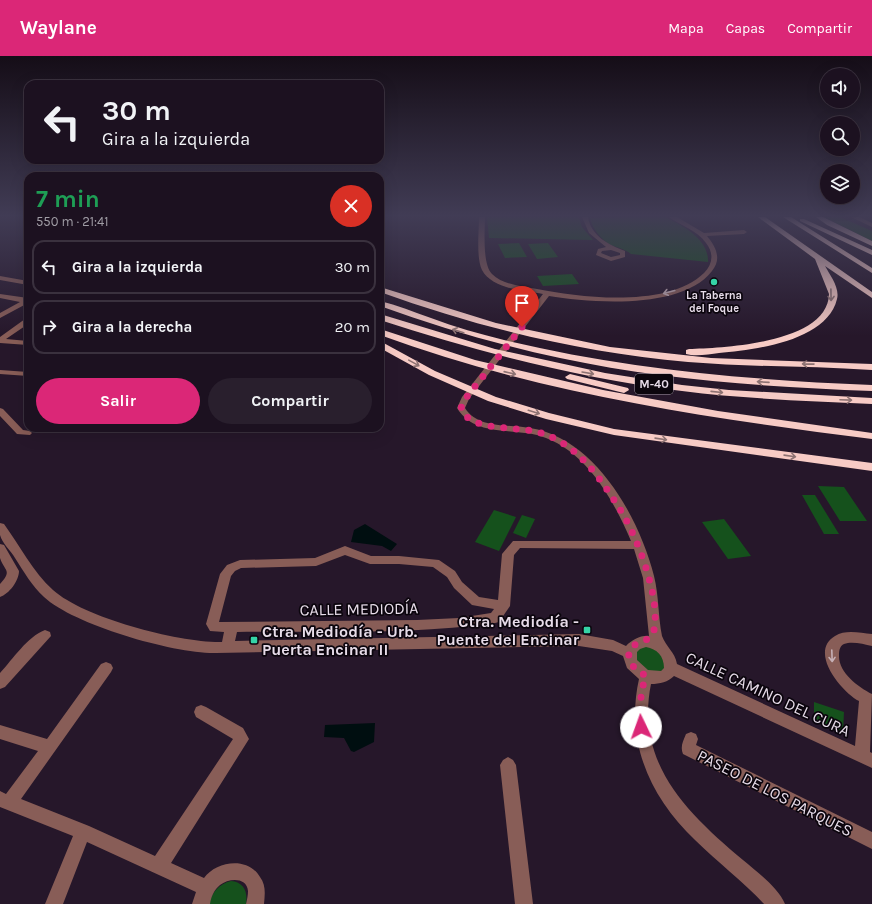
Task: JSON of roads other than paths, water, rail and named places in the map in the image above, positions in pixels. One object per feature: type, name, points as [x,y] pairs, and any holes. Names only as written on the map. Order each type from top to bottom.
[{"type":"highway","points":[[813,257],[872,296]]},
{"type":"highway","points":[[826,257],[872,286]]},
{"type":"highway","points":[[849,257],[872,271]]},
{"type":"highway","points":[[859,257],[872,264]]},
{"type":"highway","points":[[565,341],[637,350],[682,352],[723,351],[777,340],[801,332],[818,322],[829,310],[833,298],[830,282],[820,267],[818,260]]},
{"type":"highway","points":[[384,291],[467,318],[565,341],[624,352],[689,359],[872,367]]},
{"type":"highway","points":[[384,292],[428,313],[502,336],[592,357],[717,376],[730,380]]},
{"type":"highway","name":"M-40","points":[[384,305],[428,322],[514,346],[632,368],[730,380],[872,388]]},
{"type":"highway","name":"M-40","points":[[384,318],[441,338],[506,356],[575,370],[676,387],[780,397],[872,401]]},
{"type":"highway","points":[[384,333],[446,355],[496,370],[587,390],[674,407],[872,436]]},
{"type":"highway","points":[[441,338],[446,343],[506,362],[648,395],[777,419],[872,431]]},
{"type":"highway","points":[[384,346],[432,373],[492,399],[554,418],[614,432],[872,467]]},
{"type":"street","points":[[484,257],[485,268],[491,276],[516,287],[548,294],[587,298],[625,299],[656,295],[684,288],[707,274],[713,265],[715,257]]},
{"type":"street","points":[[603,257],[616,259],[622,257]]},
{"type":"street","points":[[0,278],[24,282]]},
{"type":"street","points":[[548,294],[465,399],[461,408],[466,417],[478,424],[538,432],[559,440],[574,451],[588,465],[620,508],[638,545],[648,577],[653,605],[656,639],[669,656],[671,668],[668,674],[662,677],[654,678],[646,676],[633,666],[629,653],[632,646],[638,642],[646,641],[660,646]]},
{"type":"street","points":[[0,296],[24,300]]},
{"type":"street","points":[[0,316],[24,303]]},
{"type":"street","points":[[0,340],[24,324]]},
{"type":"street","points":[[0,340],[24,342]]},
{"type":"street","points":[[0,372],[24,374]]},
{"type":"street","points":[[0,411],[20,432],[27,433]]},
{"type":"street","points":[[0,527],[48,593],[64,605],[134,631],[182,645],[202,648],[579,640],[613,646],[629,653]]},
{"type":"street","points":[[504,606],[508,554],[517,544],[638,545]]},
{"type":"street","points":[[0,548],[14,571],[13,579],[0,592]]},
{"type":"street","name":"CALLE MEDIODÍA","points":[[345,550],[370,560],[399,560],[435,563],[451,574],[458,585],[476,601],[504,606],[495,618],[459,623],[232,627],[214,627],[212,624],[226,574],[231,568],[240,564],[316,562],[345,550]]},
{"type":"street","points":[[227,647],[232,627]]},
{"type":"street","points":[[646,641],[651,637],[654,629]]},
{"type":"street","points":[[0,683],[32,647],[45,636]]},
{"type":"street","points":[[867,759],[869,700],[852,690],[842,680],[834,668],[831,657],[832,647],[838,640],[848,637],[860,637],[872,640]]},
{"type":"street","points":[[106,668],[50,746],[4,801],[83,832],[159,866],[204,896],[219,875],[234,870],[247,874],[256,885],[255,904]]},
{"type":"street","name":"CALLE CAMINO DEL CURA","points":[[671,668],[867,759]]},
{"type":"street","points":[[646,676],[641,692],[641,727],[645,750],[656,777],[674,806],[699,833],[760,886],[776,904]]},
{"type":"street","points":[[159,866],[242,739],[238,733],[201,712]]},
{"type":"street","points":[[0,732],[50,746]]},
{"type":"street","name":"PASEO DE LOS PARQUES","points":[[691,739],[688,749],[872,841]]},
{"type":"street","points":[[508,765],[524,904]]},
{"type":"street","points":[[54,904],[83,832]]},
{"type":"place","name":"La Taberna del Foque","points":[[714,282]]},
{"type":"place","name":"Ctra. Mediodía - Puente del Encinar","points":[[587,630]]},
{"type":"place","name":"Ctra. Mediodía - Urb. Puerta Encinar II","points":[[254,640]]}]
